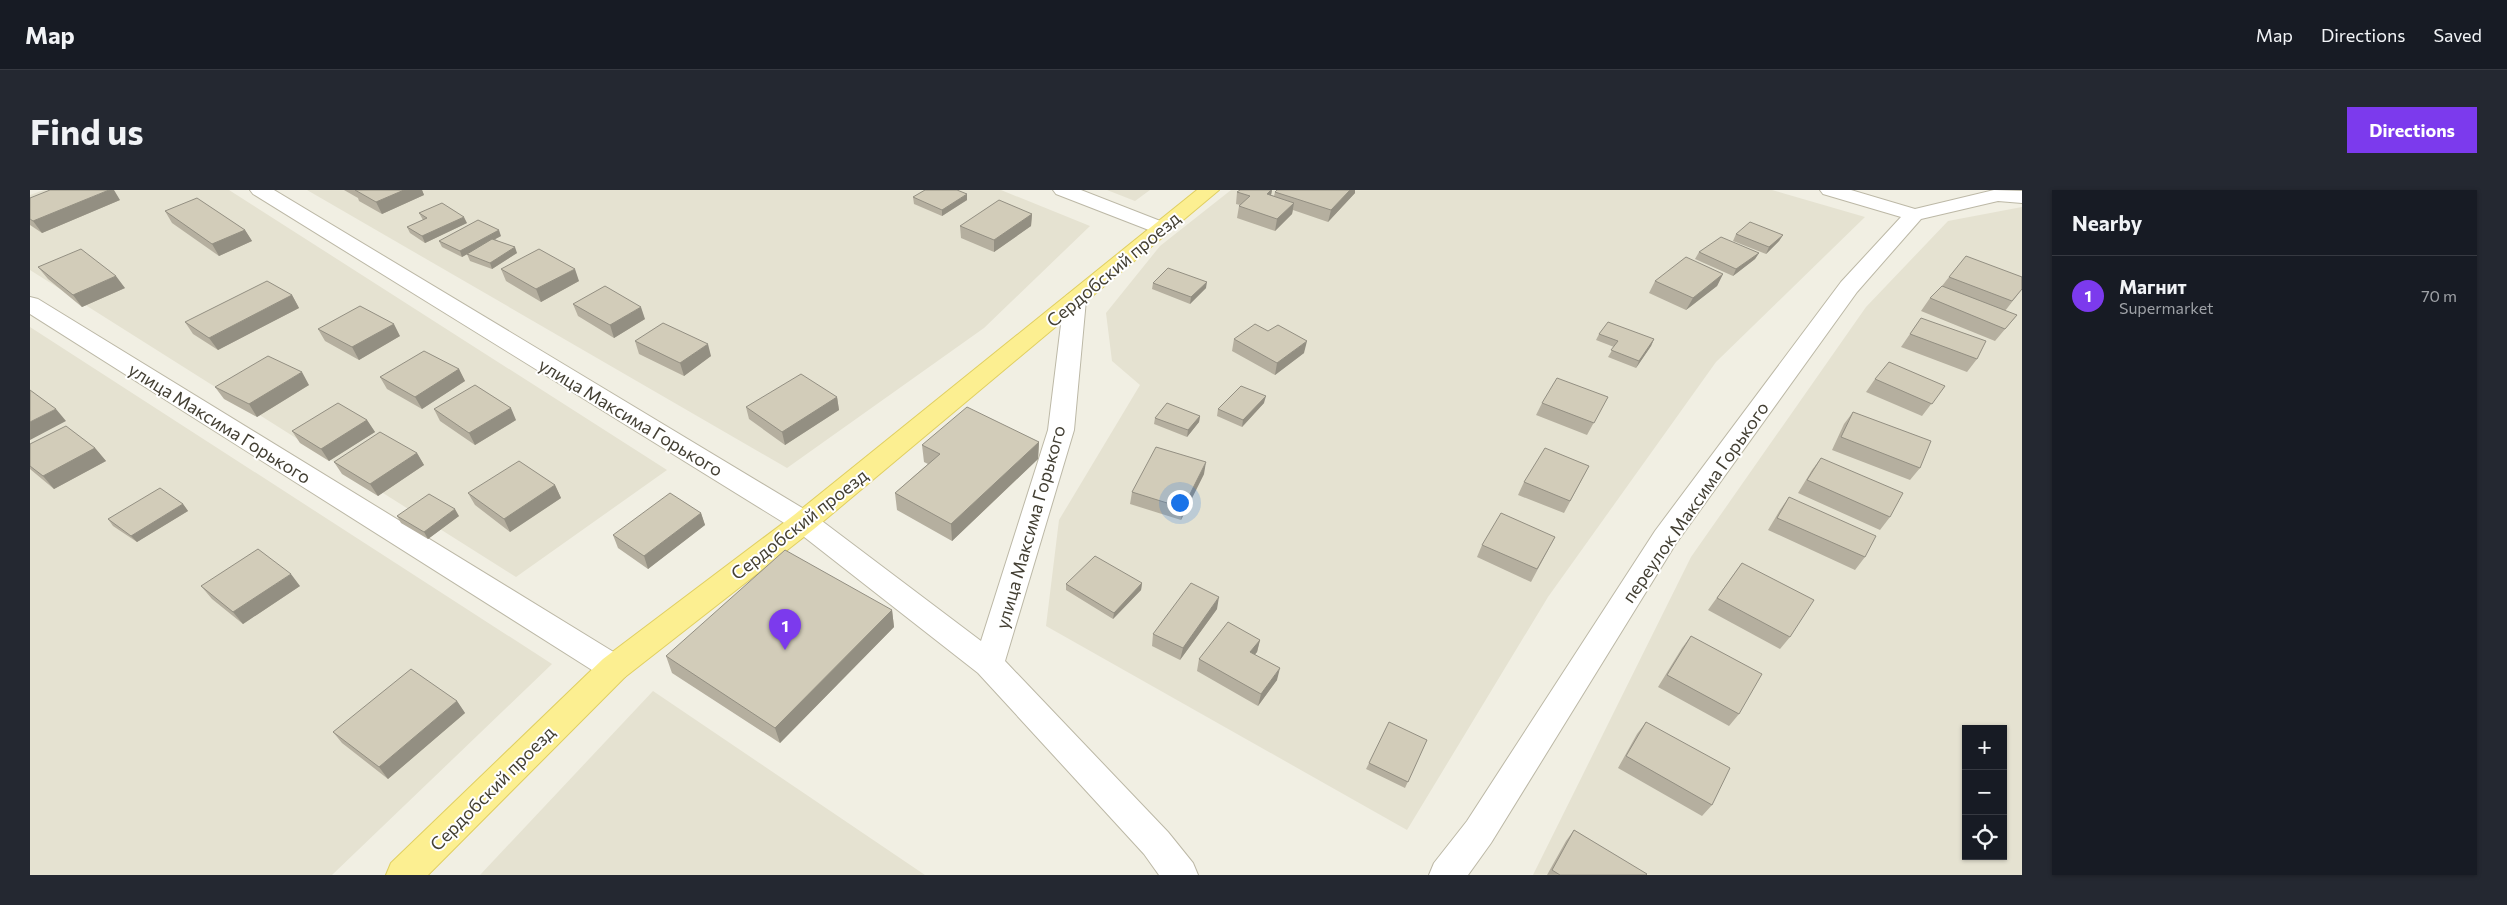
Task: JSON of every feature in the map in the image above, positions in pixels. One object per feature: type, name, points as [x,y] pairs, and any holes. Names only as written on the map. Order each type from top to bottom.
[{"type":"main road","name":"Сердобский проезд","points":[[404,875],[614,668],[804,522],[1209,190]]},
{"type":"street","name":"улица Максима Горького","points":[[260,190],[804,522],[989,664],[1156,843],[1180,875]]},
{"type":"street","points":[[1063,190],[1161,228]]},
{"type":"street","points":[[1830,190],[1914,215],[2010,196]]},
{"type":"street","name":"переулок Максима Горького","points":[[1447,875],[1479,832],[1665,538],[1849,287],[1914,215]]},
{"type":"street","name":"улица Максима Горького","points":[[989,664],[1061,430],[1075,300]]},
{"type":"street","name":"улица Максима Горького","points":[[30,304],[614,668]]},
{"type":"shaded area","points":[[44,190],[229,190],[667,470],[516,577],[30,270],[30,195]]},
{"type":"shaded area","points":[[307,190],[1001,190],[1090,226],[984,328],[787,468]]},
{"type":"shaded area","points":[[1107,190],[1150,190],[1135,201]]},
{"type":"shaded area","points":[[1231,190],[1772,190],[1865,217],[1716,362],[1548,597],[1407,830],[1046,626],[1059,520],[1140,385],[1112,361],[1106,313],[1160,246]]},
{"type":"shaded area","points":[[2022,207],[2022,875],[1533,875],[1691,557],[1866,307],[1948,221]]},
{"type":"shaded area","points":[[30,327],[552,664],[332,875],[30,875]]},
{"type":"shaded area","points":[[653,691],[925,875],[480,875]]},
{"type":"building","points":[[50,190],[109,190],[33,221],[30,219],[30,198]]},
{"type":"building","points":[[355,190],[404,190],[376,202]]},
{"type":"building","points":[[925,190],[957,190],[967,194],[942,210],[913,197]]},
{"type":"building","points":[[1240,190],[1271,190],[1267,194],[1294,203],[1277,219],[1239,206],[1250,196],[1237,192]]},
{"type":"building","points":[[1277,190],[1350,190],[1331,210],[1275,192]]},
{"type":"building","points":[[197,198],[245,230],[212,244],[165,211]]},
{"type":"building","points":[[999,200],[1032,214],[994,240],[960,226]]},
{"type":"building","points":[[442,203],[464,217],[422,236],[407,227],[427,218],[419,213]]},
{"type":"building","points":[[478,220],[499,230],[460,251],[439,241]]},
{"type":"building","points":[[1750,222],[1783,235],[1769,247],[1736,234]]},
{"type":"building","points":[[1721,237],[1759,253],[1736,269],[1699,252]]},
{"type":"building","points":[[492,239],[515,247],[490,263],[467,254]]},
{"type":"building","points":[[81,249],[116,276],[73,295],[38,267]]},
{"type":"building","points":[[539,249],[575,269],[536,289],[501,269]]},
{"type":"building","points":[[1966,256],[2022,277],[2022,289],[2012,301],[1949,277]]},
{"type":"building","points":[[1686,257],[1723,274],[1693,298],[1655,281]]},
{"type":"building","points":[[1168,268],[1207,282],[1191,297],[1153,283]]},
{"type":"building","points":[[267,281],[292,295],[209,338],[185,322]]},
{"type":"building","points":[[605,286],[641,307],[610,325],[573,304]]},
{"type":"building","points":[[1942,286],[2017,315],[2005,329],[1930,298]]},
{"type":"building","points":[[360,306],[394,324],[352,347],[318,329]]},
{"type":"building","points":[[1921,318],[1986,341],[1977,359],[1910,334]]},
{"type":"building","points":[[1608,322],[1654,339],[1639,361],[1611,350],[1618,341],[1599,334]]},
{"type":"building","points":[[663,323],[708,344],[680,363],[635,341]]},
{"type":"building","points":[[1255,324],[1268,331],[1278,325],[1307,341],[1277,363],[1234,339]]},
{"type":"building","points":[[424,351],[459,369],[415,397],[380,377]]},
{"type":"building","points":[[268,356],[302,372],[249,404],[215,387]]},
{"type":"building","points":[[1889,362],[1945,386],[1932,404],[1875,379]]},
{"type":"building","points":[[801,374],[837,397],[782,432],[746,407]]},
{"type":"building","points":[[1557,378],[1608,397],[1594,423],[1542,403]]},
{"type":"building","points":[[475,385],[511,408],[469,433],[434,409]]},
{"type":"building","points":[[1241,386],[1266,396],[1243,420],[1218,409]]},
{"type":"building","points":[[30,390],[56,409],[30,422]]},
{"type":"building","points":[[338,403],[367,420],[321,449],[292,431]]},
{"type":"building","points":[[1167,403],[1200,416],[1188,430],[1155,418]]},
{"type":"building","points":[[967,407],[1039,442],[951,524],[895,493],[940,454],[922,445]]},
{"type":"building","points":[[1853,412],[1931,441],[1920,468],[1841,437]]},
{"type":"building","points":[[66,426],[95,448],[43,476],[30,466],[30,444]]},
{"type":"building","points":[[380,432],[417,453],[370,484],[334,462]]},
{"type":"building","points":[[1156,447],[1206,462],[1183,508],[1132,492]]},
{"type":"building","points":[[1545,448],[1589,466],[1570,501],[1524,482]]},
{"type":"building","points":[[1821,458],[1903,493],[1890,517],[1807,480]]},
{"type":"building","points":[[519,461],[555,485],[504,519],[468,493]]},
{"type":"building","points":[[160,488],[183,504],[131,536],[108,519]]},
{"type":"building","points":[[670,493],[701,513],[644,556],[613,535]]},
{"type":"building","points":[[429,494],[455,509],[424,532],[397,516]]},
{"type":"building","points":[[1789,497],[1876,536],[1865,557],[1777,518]]},
{"type":"building","points":[[1501,513],[1555,537],[1537,569],[1482,545]]},
{"type":"building","points":[[258,549],[291,574],[233,612],[201,586]]},
{"type":"building","points":[[785,550],[892,610],[775,728],[666,656]]},
{"type":"building","points":[[1095,556],[1142,583],[1114,613],[1066,584]]},
{"type":"building","points":[[1742,563],[1814,600],[1790,637],[1717,598]]},
{"type":"building","points":[[1191,583],[1219,597],[1183,648],[1153,634]]},
{"type":"building","points":[[1228,622],[1260,640],[1250,652],[1280,668],[1261,694],[1199,659]]},
{"type":"building","points":[[1691,636],[1762,674],[1739,714],[1667,675]]},
{"type":"building","points":[[411,669],[457,701],[379,767],[333,732]]},
{"type":"building","points":[[1389,722],[1427,740],[1408,782],[1369,763]]},
{"type":"building","points":[[1646,722],[1730,768],[1712,805],[1626,756]]},
{"type":"building","points":[[1574,830],[1647,874],[1560,875],[1552,870]]},
{"type":"place","name":"Магнит","points":[[785,650]]}]
